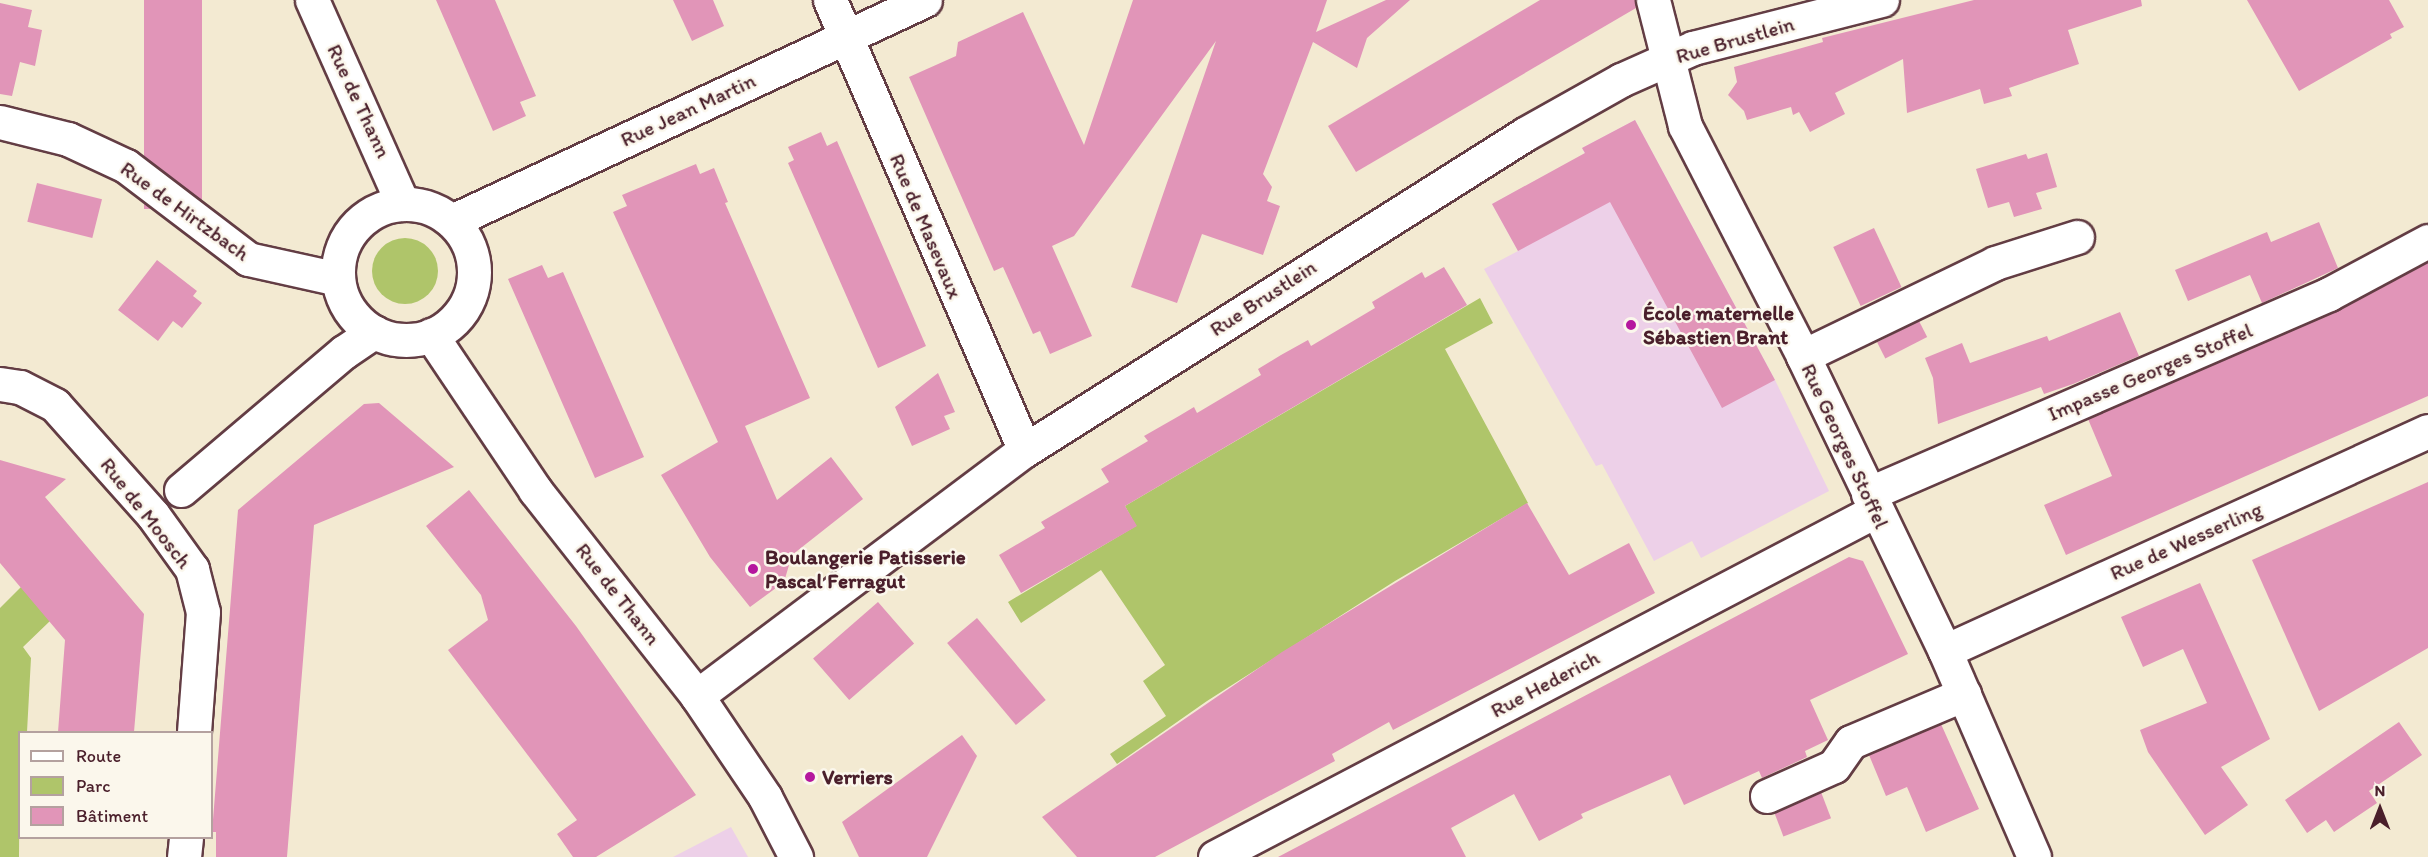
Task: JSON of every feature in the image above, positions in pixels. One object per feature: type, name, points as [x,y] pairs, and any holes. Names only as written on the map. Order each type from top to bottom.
[{"type":"street","name":"Rue de Thann","points":[[312,0],[403,204]]},
{"type":"street","name":"Rue de Masevaux","points":[[830,0],[1025,450]]},
{"type":"street","name":"Rue Jean Martin","points":[[452,221],[925,0]]},
{"type":"street","name":"Rue Georges Stoffel","points":[[1653,0],[1666,61],[1685,126],[1803,356],[1871,502],[1945,651],[2034,857]]},
{"type":"street","name":"Rue Brustlein","points":[[697,696],[1025,450],[1434,189],[1612,86],[1693,48],[1882,0]]},
{"type":"street","name":"Rue de Hirtzbach","points":[[0,122],[68,139],[126,166],[248,259],[338,279]]},
{"type":"street","points":[[403,204],[429,207],[452,221],[470,246],[474,279],[462,311],[447,326],[431,335],[402,340],[374,332],[345,303],[338,279],[341,251],[359,222],[373,212],[403,204]]},
{"type":"street","points":[[1803,356],[1995,263],[2077,237]]},
{"type":"street","name":"Impasse Georges Stoffel","points":[[1871,502],[2329,294],[2428,241]]},
{"type":"street","points":[[181,490],[344,352],[374,332]]},
{"type":"street","name":"Rue de Thann","points":[[431,335],[536,490],[697,696],[765,797],[796,857]]},
{"type":"street","name":"Rue de Moosch","points":[[0,384],[20,387],[55,405],[153,515],[192,569],[203,612],[194,731]]},
{"type":"street","name":"Rue de Wesserling","points":[[1945,651],[2428,431]]},
{"type":"street","name":"Rue Hederich","points":[[1215,857],[1871,502]]},
{"type":"street","points":[[1767,796],[1834,766],[1851,742],[1964,694]]},
{"type":"street","points":[[184,857],[186,839]]},
{"type":"shaded area","name":"École maternelle Sébastien Brant","points":[[1635,120],[1775,380],[1829,491],[1701,558],[1692,541],[1654,561],[1602,464],[1596,466],[1484,269],[1518,251],[1492,204],[1585,154],[1582,148]]},
{"type":"shaded area","points":[[731,827],[748,857],[673,857]]},
{"type":"green space","points":[[405,238],[418,241],[428,248],[435,258],[438,271],[435,284],[428,294],[418,301],[405,304],[392,301],[382,294],[375,284],[372,271],[375,258],[382,248],[392,241]]},
{"type":"green space","points":[[1480,298],[1493,323],[1445,349],[1528,503],[1395,581],[1207,701],[1117,764],[1110,754],[1166,716],[1143,681],[1165,665],[1101,570],[1021,623],[1008,602],[1136,526],[1125,506]]},
{"type":"green space","points":[[21,587],[50,621],[23,647],[31,658],[27,731],[18,731],[19,857],[0,857],[0,608]]},
{"type":"building","points":[[144,0],[202,0],[202,209],[144,209]]},
{"type":"building","points":[[436,0],[495,0],[536,96],[520,102],[526,116],[493,131]]},
{"type":"building","points":[[673,0],[713,0],[724,26],[692,41]]},
{"type":"building","points":[[1133,0],[1327,0],[1316,32],[1386,0],[1410,0],[1367,38],[1357,68],[1313,42],[1263,174],[1272,187],[1267,201],[1280,206],[1263,255],[1202,234],[1177,303],[1131,287],[1216,41],[1074,236],[1052,246],[1092,336],[1050,354],[1040,331],[1033,334],[1003,267],[994,271],[909,77],[956,56],[958,42],[1023,12],[1084,145]]},
{"type":"building","points":[[1540,0],[1635,0],[1636,8],[1356,172],[1328,126]]},
{"type":"building","points":[[1974,0],[2141,0],[2142,6],[2068,30],[2079,64],[2009,88],[2012,96],[1984,104],[1980,89],[1907,113],[1903,59],[1835,93],[1845,114],[1810,132],[1799,112],[1793,115],[1791,107],[1747,120],[1744,111],[1728,95],[1737,82],[1734,67],[1823,42],[1822,38]]},
{"type":"building","points":[[2247,0],[2389,0],[2404,27],[2390,34],[2392,38],[2299,91]]},
{"type":"building","points":[[0,3],[32,10],[28,27],[42,30],[35,66],[20,62],[12,96],[0,94]]},
{"type":"building","points":[[1635,120],[1775,380],[1722,408],[1610,202],[1518,251],[1492,204],[1585,153],[1582,148]]},
{"type":"building","points":[[821,132],[827,146],[837,141],[926,346],[878,368],[788,163],[794,160],[788,147]]},
{"type":"building","points":[[2047,153],[2057,187],[2036,193],[2042,209],[2014,217],[2009,202],[1988,208],[1976,169],[2026,154],[2028,159]]},
{"type":"building","points":[[696,164],[700,174],[714,168],[728,202],[725,203],[810,398],[745,426],[777,500],[831,457],[863,499],[792,555],[784,582],[750,607],[710,557],[661,475],[718,442],[613,212],[627,206],[622,195]]},
{"type":"building","points":[[37,183],[102,199],[92,238],[27,222]]},
{"type":"building","points":[[2319,222],[2338,268],[2262,303],[2250,275],[2188,301],[2175,270],[2267,232],[2271,242]]},
{"type":"building","points":[[1874,228],[1901,287],[1861,306],[1833,247]]},
{"type":"building","points":[[157,260],[197,291],[193,296],[202,303],[182,328],[173,321],[158,341],[118,310]]},
{"type":"building","points":[[2428,262],[2428,396],[2066,555],[2044,505],[2112,476],[2088,419],[2336,311]]},
{"type":"building","points":[[542,265],[548,278],[563,272],[644,457],[595,478],[508,279]]},
{"type":"building","points":[[1444,267],[1467,305],[1125,506],[1137,526],[1021,593],[999,555],[1045,528],[1041,522],[1109,482],[1101,469],[1148,441],[1144,436],[1194,407],[1197,413],[1261,375],[1258,369],[1281,355],[1308,340],[1311,346],[1375,308],[1372,302],[1422,272],[1425,278]]},
{"type":"building","points":[[2120,312],[2139,356],[2044,394],[2041,387],[1938,424],[1933,378],[1925,358],[1962,343],[1970,363],[2047,336],[2049,341]]},
{"type":"building","points":[[1919,321],[1927,337],[1885,358],[1877,342]]},
{"type":"building","points":[[938,373],[955,412],[944,416],[950,429],[912,446],[895,407]]},
{"type":"building","points":[[379,403],[454,467],[314,525],[287,857],[216,857],[216,832],[213,832],[213,820],[238,510],[364,404]]},
{"type":"building","points":[[0,460],[66,479],[45,497],[144,614],[134,731],[58,731],[65,640],[0,563]]},
{"type":"building","points":[[2428,482],[2428,648],[2319,711],[2252,560]]},
{"type":"building","points":[[469,490],[576,626],[696,795],[596,857],[573,857],[557,834],[577,820],[448,650],[488,620],[481,595],[426,526]]},
{"type":"building","points":[[1527,503],[1569,575],[1629,543],[1655,593],[1393,730],[1389,722],[1332,754],[1335,761],[1155,857],[1077,857],[1042,817],[1282,652]]},
{"type":"building","points":[[1849,557],[1863,561],[1908,654],[1810,700],[1828,740],[1805,751],[1807,757],[1762,778],[1759,771],[1684,805],[1670,775],[1581,814],[1583,818],[1539,841],[1514,794],[1451,828],[1466,857],[1278,857]]},
{"type":"building","points":[[2200,583],[2270,739],[2221,767],[2248,805],[2205,835],[2148,752],[2140,730],[2207,703],[2183,649],[2143,667],[2121,617]]},
{"type":"building","points":[[878,602],[914,644],[849,700],[813,658]]},
{"type":"building","points":[[977,618],[1046,700],[1016,725],[947,643]]},
{"type":"building","points":[[2399,722],[2422,755],[2369,791],[2377,803],[2334,832],[2326,820],[2307,833],[2285,800]]},
{"type":"building","points":[[1941,724],[1979,809],[1926,832],[1907,787],[1886,796],[1869,755]]},
{"type":"building","points":[[962,735],[977,756],[927,857],[859,857],[842,822]]},
{"type":"building","points":[[1821,792],[1831,818],[1783,836],[1773,810]]},
{"type":"place","name":"École maternelle Sébastien Brant","points":[[1631,325]]},
{"type":"place","name":"Boulangerie Patisserie Pascal Ferragut","points":[[753,569]]},
{"type":"place","name":"Verriers","points":[[810,777]]}]
